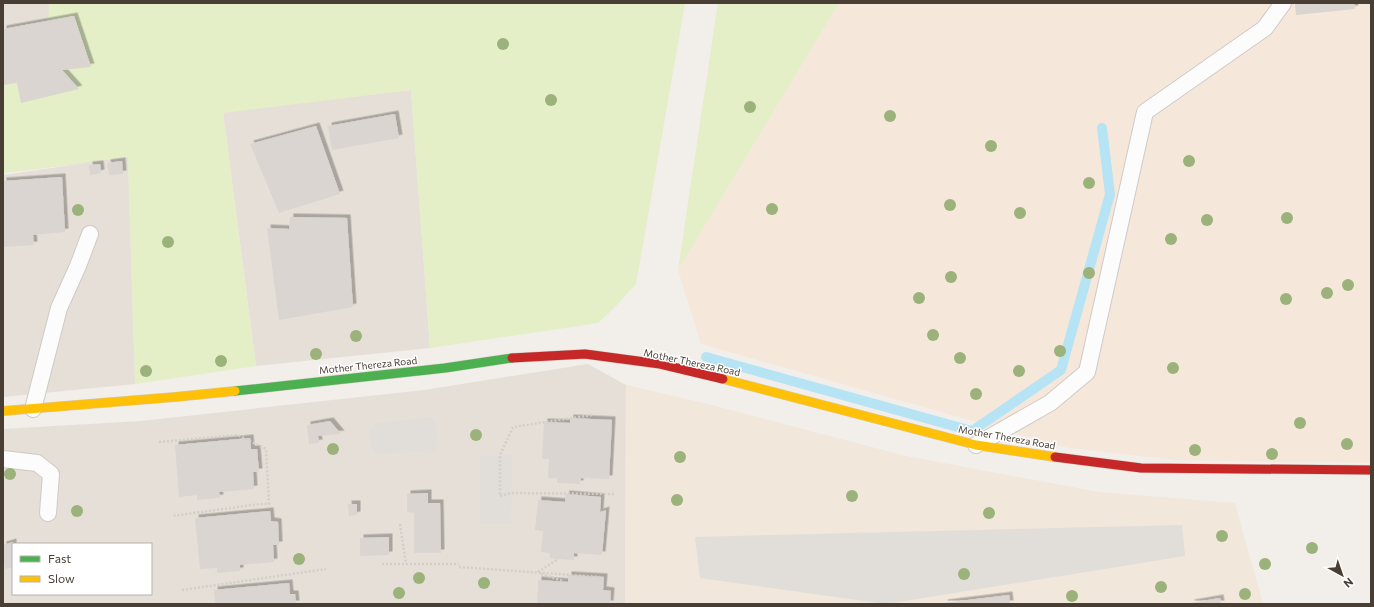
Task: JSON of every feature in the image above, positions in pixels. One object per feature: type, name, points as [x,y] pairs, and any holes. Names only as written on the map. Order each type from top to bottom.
[{"type":"street","name":"Mother Thereza Road","points":[[3,411],[175,396],[445,368],[508,358],[585,354],[660,364],[976,445],[1141,468],[1371,470]]},
{"type":"lane","points":[[976,445],[1050,403],[1087,372],[1146,112],[1265,28],[1283,3]]},
{"type":"lane","points":[[33,409],[59,308],[78,266],[90,234]]},
{"type":"lane","points":[[3,459],[37,463],[51,474],[48,513]]},
{"type":"path","points":[[592,415],[513,426],[500,455],[500,496],[511,493],[614,494]]},
{"type":"path","points":[[159,442],[238,434],[266,449],[268,504],[172,516]]},
{"type":"path","points":[[400,524],[406,564]]},
{"type":"path","points":[[537,573],[558,559]]},
{"type":"path","points":[[382,564],[459,565],[537,573],[600,577]]},
{"type":"path","points":[[182,590],[326,569]]},
{"type":"path","points":[[537,573],[563,582]]},
{"type":"shaded area","points":[[3,3],[145,3],[128,156],[135,384],[3,397],[3,175],[93,162],[3,173]]},
{"type":"shaded area","points":[[839,3],[1371,3],[1371,463],[1174,460],[1068,448],[701,344],[678,270]]},
{"type":"shaded area","points":[[411,90],[430,348],[256,366],[223,112]]},
{"type":"shaded area","points":[[588,364],[626,385],[625,604],[3,604],[3,429],[141,421],[424,390]]},
{"type":"shaded area","points":[[626,385],[704,403],[906,456],[1099,492],[1235,503],[1263,604],[625,604]]},
{"type":"shaded area","points":[[432,417],[436,425],[438,451],[374,454],[371,445],[370,429],[376,423]]},
{"type":"shaded area","points":[[512,455],[511,524],[480,524],[480,456]]},
{"type":"shaded area","points":[[1182,525],[1185,556],[886,604],[700,578],[695,537]]},
{"type":"green space","points":[[49,3],[685,3],[636,284],[598,323],[430,348],[411,90],[223,113],[256,366],[135,384],[128,157],[3,173],[3,76],[48,29]]},
{"type":"green space","points":[[718,3],[839,3],[678,270]]},
{"type":"building","points":[[1295,3],[1354,3],[1355,9],[1296,15]]},
{"type":"building","points":[[74,16],[91,67],[62,70],[79,89],[21,103],[17,83],[3,85],[3,29]]},
{"type":"building","points":[[395,114],[399,138],[332,150],[328,126]]},
{"type":"building","points":[[316,126],[340,194],[279,213],[250,144]]},
{"type":"building","points":[[122,161],[123,174],[109,175],[107,163]]},
{"type":"building","points":[[100,164],[101,173],[90,175],[89,165]]},
{"type":"building","points":[[62,177],[65,232],[33,235],[34,245],[3,247],[3,181]]},
{"type":"building","points":[[290,217],[347,218],[353,307],[279,320],[267,228],[289,229]]},
{"type":"building","points":[[570,418],[612,420],[609,479],[581,478],[580,484],[557,483],[557,478],[548,478],[549,459],[542,459],[544,422],[570,423]]},
{"type":"building","points":[[330,421],[341,434],[318,436],[319,443],[309,444],[307,425]]},
{"type":"building","points":[[250,438],[251,449],[257,449],[259,472],[253,472],[254,489],[219,492],[220,498],[197,500],[197,495],[179,497],[175,445]]},
{"type":"building","points":[[428,493],[428,503],[440,503],[441,553],[414,553],[414,513],[407,512],[407,494]]},
{"type":"building","points":[[566,494],[601,497],[600,512],[606,510],[602,555],[574,553],[574,560],[550,558],[550,553],[541,552],[543,531],[535,530],[538,500],[565,502]]},
{"type":"building","points":[[348,504],[357,504],[357,515],[349,516]]},
{"type":"building","points":[[270,511],[271,521],[278,522],[279,545],[273,545],[274,562],[240,565],[240,571],[217,573],[217,568],[200,569],[195,518]]},
{"type":"building","points":[[389,537],[389,555],[360,556],[360,538]]},
{"type":"building","points":[[13,542],[12,567],[5,569],[3,560],[3,545]]},
{"type":"building","points":[[568,575],[604,577],[603,590],[611,591],[610,604],[537,604],[538,580],[568,582]]},
{"type":"building","points":[[289,583],[290,594],[295,594],[296,604],[215,604],[214,590]]},
{"type":"building","points":[[1009,595],[1010,604],[944,604],[944,603]]},
{"type":"building","points":[[1220,598],[1221,604],[1191,604],[1191,603]]},
{"type":"waterway","points":[[706,357],[972,431],[1061,370],[1110,194],[1102,128]]},
{"type":"traffic: fast","points":[[235,391],[445,368],[512,358]]},
{"type":"traffic: slow","points":[[723,379],[976,445],[1055,457]]},
{"type":"traffic: slow","points":[[3,411],[235,391]]},
{"type":"traffic: jam","points":[[512,358],[585,354],[660,364],[723,379]]},
{"type":"traffic: jam","points":[[1055,457],[1141,468],[1371,470]]}]
